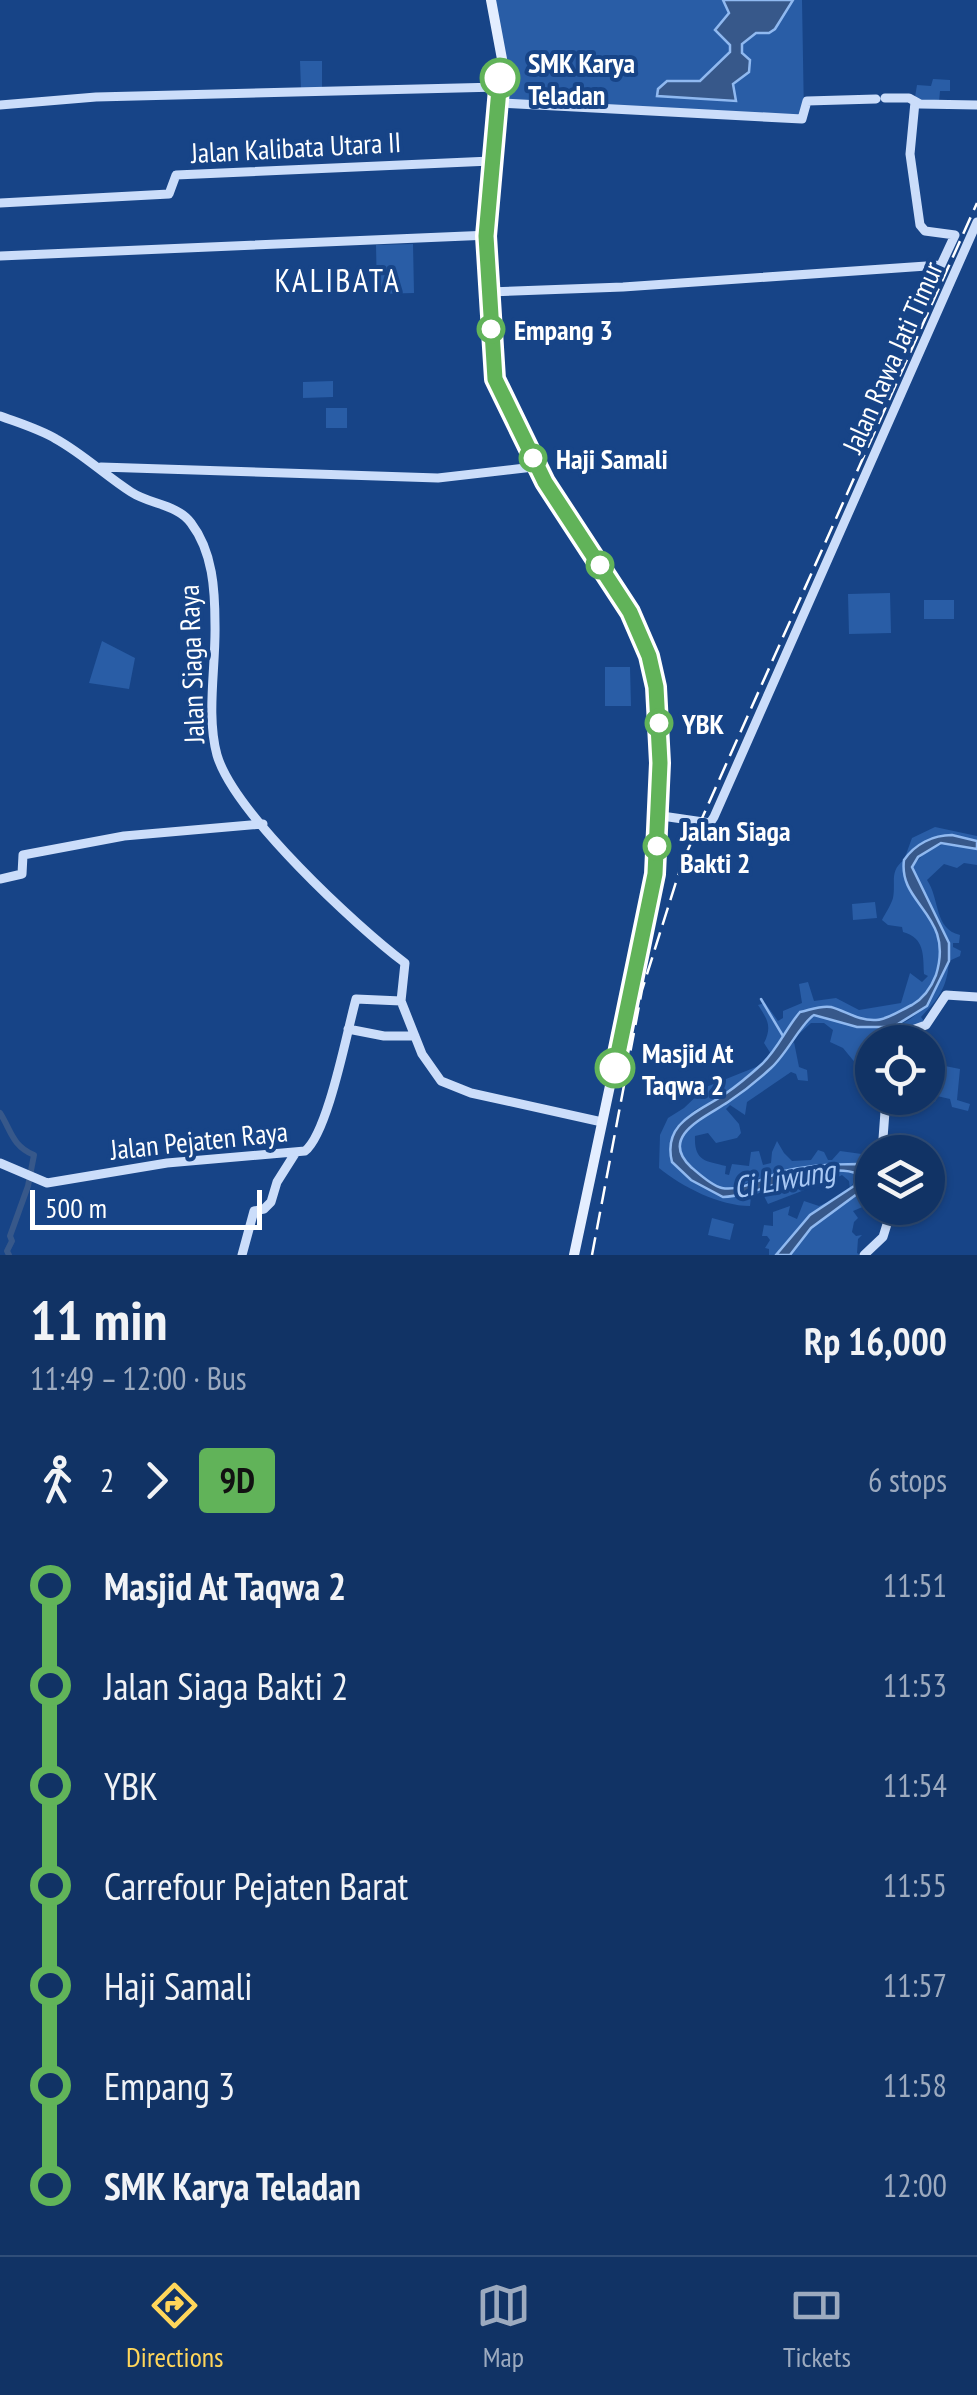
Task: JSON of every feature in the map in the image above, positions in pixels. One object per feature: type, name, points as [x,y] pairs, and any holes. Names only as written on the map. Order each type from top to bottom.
[{"type":"main road","points":[[493,0],[501,49],[487,161],[485,236],[495,379],[537,468],[630,612],[649,656],[658,712],[655,874],[576,1255]]},
{"type":"main road","points":[[485,236],[506,54],[493,0]]},
{"type":"main road","points":[[537,468],[623,588],[652,652],[662,713],[657,884],[576,1255]]},
{"type":"street","points":[[0,104],[96,97],[495,87]]},
{"type":"street","points":[[501,103],[803,119],[807,101],[909,98],[916,102],[977,104]]},
{"type":"street","points":[[490,292],[941,265],[956,235],[926,231],[919,221],[910,154],[916,102]]},
{"type":"street","name":"Jalan Kalibata Utara II","points":[[0,202],[170,194],[176,174],[487,161]]},
{"type":"street","name":"Jalan Rawa Jati Timur","points":[[662,814],[702,818],[714,814],[977,222]]},
{"type":"street","points":[[0,256],[485,236]]},
{"type":"street","name":"Jalan Siaga Raya","points":[[0,416],[58,440],[135,494],[182,512],[204,543],[215,609],[215,747],[221,764],[263,824],[321,890],[378,944],[405,963],[402,1001]]},
{"type":"street","points":[[98,468],[438,478],[537,468]]},
{"type":"street","points":[[0,879],[22,874],[23,855],[124,836],[263,824]]},
{"type":"street","points":[[924,1025],[947,994],[977,997]]},
{"type":"street","name":"Jalan Pejaten Raya","points":[[0,1163],[47,1183],[167,1163],[308,1148],[316,1138],[356,998],[402,1001]]},
{"type":"street","points":[[402,1001],[430,1068],[446,1084],[601,1122]]},
{"type":"street","points":[[348,1029],[384,1036],[416,1036]]},
{"type":"street","points":[[242,1255],[254,1211],[271,1202],[277,1182],[296,1152]]},
{"type":"street","points":[[864,1255],[883,1237],[887,1225]]},
{"type":"shaded area","points":[[495,0],[802,0],[804,117],[501,103]]},
{"type":"shaded area","points":[[300,61],[322,61],[322,88],[301,89]]},
{"type":"shaded area","points":[[933,79],[950,80],[950,91],[940,91],[939,102],[918,101],[917,85],[931,86]]},
{"type":"shaded area","points":[[413,244],[414,293],[377,294],[376,245]]},
{"type":"shaded area","points":[[333,381],[333,397],[303,398],[303,382]]},
{"type":"shaded area","points":[[326,408],[347,408],[347,428],[326,428]]},
{"type":"shaded area","points":[[890,593],[891,633],[849,634],[848,594]]},
{"type":"shaded area","points":[[924,600],[954,600],[954,619],[924,619]]},
{"type":"shaded area","points":[[102,641],[135,658],[129,689],[89,683]]},
{"type":"shaded area","points":[[605,667],[630,667],[631,706],[605,706]]},
{"type":"shaded area","points":[[935,827],[977,836],[977,841],[928,841],[904,860],[912,838]]},
{"type":"shaded area","points":[[950,842],[977,849],[977,865],[964,863],[957,868],[944,864],[927,880],[946,927],[960,935],[959,943],[953,943],[953,947],[961,951],[960,956],[949,961],[932,906],[912,867],[927,850]]},
{"type":"shaded area","points":[[904,860],[906,880],[934,925],[942,949],[935,977],[927,990],[905,1010],[878,1020],[847,1016],[831,1006],[800,1012],[771,1054],[764,1043],[768,1024],[758,1005],[765,1003],[778,1021],[783,1018],[783,1011],[802,1003],[799,984],[808,982],[814,1001],[836,998],[859,1010],[901,1003],[910,973],[922,982],[928,976],[924,974],[921,948],[915,938],[903,932],[902,927],[882,920],[893,898],[895,873]]},
{"type":"shaded area","points":[[875,902],[877,918],[853,920],[852,904]]},
{"type":"shaded area","points":[[949,961],[944,986],[921,1017],[924,1021],[896,1025],[915,1015],[933,993]]},
{"type":"shaded area","points":[[814,1015],[855,1025],[855,1063],[843,1048],[830,1042],[833,1030],[824,1023],[811,1023],[799,1034],[807,1019]]},
{"type":"shaded area","points":[[794,1042],[799,1067],[807,1070],[808,1081],[798,1080],[791,1072],[747,1102],[745,1115],[730,1105],[726,1109],[739,1124],[741,1133],[737,1138],[716,1143],[708,1133],[695,1136],[699,1155],[726,1166],[725,1174],[729,1175],[732,1164],[749,1166],[751,1152],[759,1151],[763,1165],[771,1163],[777,1141],[792,1161],[811,1160],[818,1150],[832,1160],[840,1151],[855,1153],[855,1164],[790,1171],[723,1189],[702,1177],[679,1150],[681,1138],[689,1126],[756,1080]]},
{"type":"shaded area","points":[[761,1065],[677,1126],[672,1136],[672,1162],[691,1180],[736,1197],[797,1177],[846,1171],[855,1173],[850,1189],[849,1181],[842,1175],[821,1175],[820,1184],[768,1204],[762,1192],[751,1196],[750,1206],[738,1205],[702,1194],[659,1168],[660,1135],[668,1118],[706,1087]]},
{"type":"shaded area","points":[[945,1066],[960,1069],[957,1100],[970,1104],[968,1111],[952,1107],[950,1099],[945,1098]]},
{"type":"shaded area","points":[[855,1195],[852,1232],[862,1235],[858,1239],[860,1255],[790,1255],[811,1228]]},
{"type":"shaded area","points":[[839,1197],[810,1215],[776,1255],[769,1255],[765,1248],[770,1240],[762,1236],[764,1225],[773,1226],[773,1212],[790,1206],[788,1215],[797,1219],[804,1201],[819,1206]]},
{"type":"shaded area","points":[[712,1218],[734,1224],[730,1240],[708,1235]]},
{"type":"water","points":[[723,0],[793,0],[775,29],[756,33],[742,44],[742,53],[750,60],[749,72],[733,84],[736,101],[657,96],[658,89],[667,81],[700,81],[730,52],[730,45],[715,30],[729,13]]},
{"type":"water","name":"Ci Liwung","points":[[952,835],[977,841],[977,849],[941,843],[918,857],[912,867],[949,943],[949,961],[927,1006],[896,1025],[855,1026],[814,1015],[771,1068],[689,1128],[680,1146],[691,1167],[722,1188],[815,1166],[855,1164],[855,1173],[809,1174],[723,1197],[691,1180],[672,1162],[672,1137],[685,1120],[730,1091],[762,1064],[800,1012],[827,1007],[863,1019],[880,1020],[924,996],[936,975],[938,938],[909,888],[904,860],[913,849]]},
{"type":"water","points":[[855,1183],[855,1195],[811,1228],[790,1255],[776,1255],[810,1215]]},
{"type":"waterway","points":[[761,999],[783,1036]]},
{"type":"waterway","points":[[0,1113],[16,1142],[34,1155],[28,1186],[10,1236],[9,1255]]},
{"type":"railway","points":[[592,1255],[642,990],[682,863],[977,203]]},
{"type":"bus line","name":"9D","points":[[500,78],[486,236],[495,379],[545,482],[630,612],[649,656],[656,687],[660,763],[655,874],[615,1068]]},
{"type":"place","name":"SMK Karya Teladan","points":[[500,78]]},
{"type":"place","name":"Empang 3","points":[[491,329]]},
{"type":"place","name":"Haji Samali","points":[[533,458]]},
{"type":"place","name":"YBK","points":[[659,723]]},
{"type":"place","name":"Jalan Siaga Bakti 2","points":[[657,846]]},
{"type":"place","name":"Masjid At Taqwa 2","points":[[615,1068]]},
{"type":"district","name":"KALIBATA","points":[[338,280]]}]
